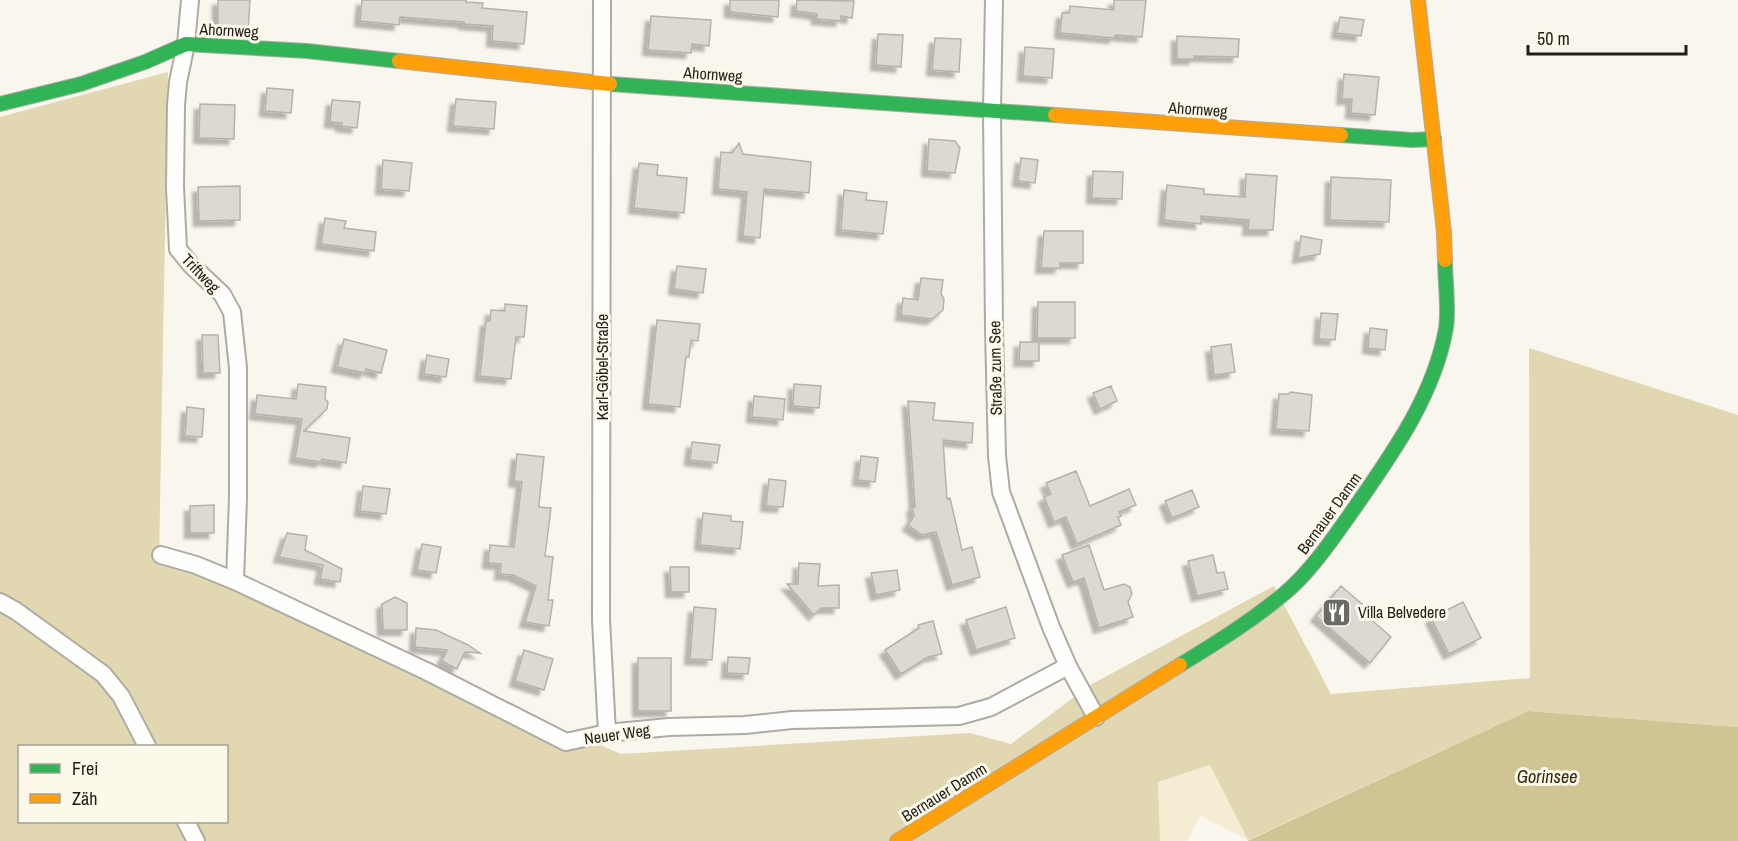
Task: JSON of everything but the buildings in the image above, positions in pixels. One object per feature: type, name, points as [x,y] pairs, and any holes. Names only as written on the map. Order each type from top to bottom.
[{"type":"street","name":"Triftweg","points":[[190,0],[186,44],[176,105],[177,249],[222,294],[232,312],[238,368],[238,498],[235,581]]},
{"type":"street","name":"Karl-Göbel-Straße","points":[[602,0],[601,620],[607,733]]},
{"type":"street","name":"Straße zum See","points":[[994,0],[992,110],[997,456],[1001,492],[1035,586],[1068,666],[1096,717]]},
{"type":"street","name":"Bernauer Damm","points":[[897,841],[1214,644],[1293,586],[1328,546],[1411,421],[1433,374],[1446,327],[1444,232],[1418,0]]},
{"type":"street","name":"Ahornweg","points":[[0,104],[81,84],[145,62],[186,44],[307,51],[602,83],[1286,132],[1412,140],[1434,139]]},
{"type":"street","name":"Neuer Weg","points":[[160,555],[196,565],[235,581],[426,671],[566,742],[607,733],[792,720],[959,716],[991,707],[1068,666]]},
{"type":"street","points":[[0,602],[103,674],[121,696],[146,745]]},
{"type":"street","points":[[187,823],[196,841]]},
{"type":"shaded area","points":[[168,72],[159,559],[621,754],[970,733],[1011,744],[1092,684],[1274,586],[1331,694],[1530,678],[1529,348],[1738,415],[1738,727],[1528,711],[1248,840],[1210,765],[1158,782],[1160,841],[0,841],[0,117]]},
{"type":"shaded area","points":[[1211,765],[1248,840],[1200,815],[1187,841],[1160,841],[1158,782]]},
{"type":"water","name":"Gorinsee","points":[[1528,711],[1738,727],[1738,841],[1247,841]]},
{"type":"traffic: fast","points":[[0,104],[81,84],[145,62],[186,44],[307,51],[399,61]]},
{"type":"traffic: fast","points":[[610,84],[1055,115]]},
{"type":"traffic: fast","points":[[1341,135],[1412,140],[1434,139]]},
{"type":"traffic: fast","points":[[1180,665],[1247,622],[1294,585],[1328,545],[1381,470],[1421,402],[1440,353],[1447,320],[1445,260]]},
{"type":"traffic: slow","points":[[1418,0],[1444,232],[1445,260]]},
{"type":"traffic: slow","points":[[399,61],[610,84]]},
{"type":"traffic: slow","points":[[1055,115],[1341,135]]},
{"type":"traffic: slow","points":[[897,841],[1180,665]]},
{"type":"place","name":"Villa Belvedere","points":[[1337,612]]}]
